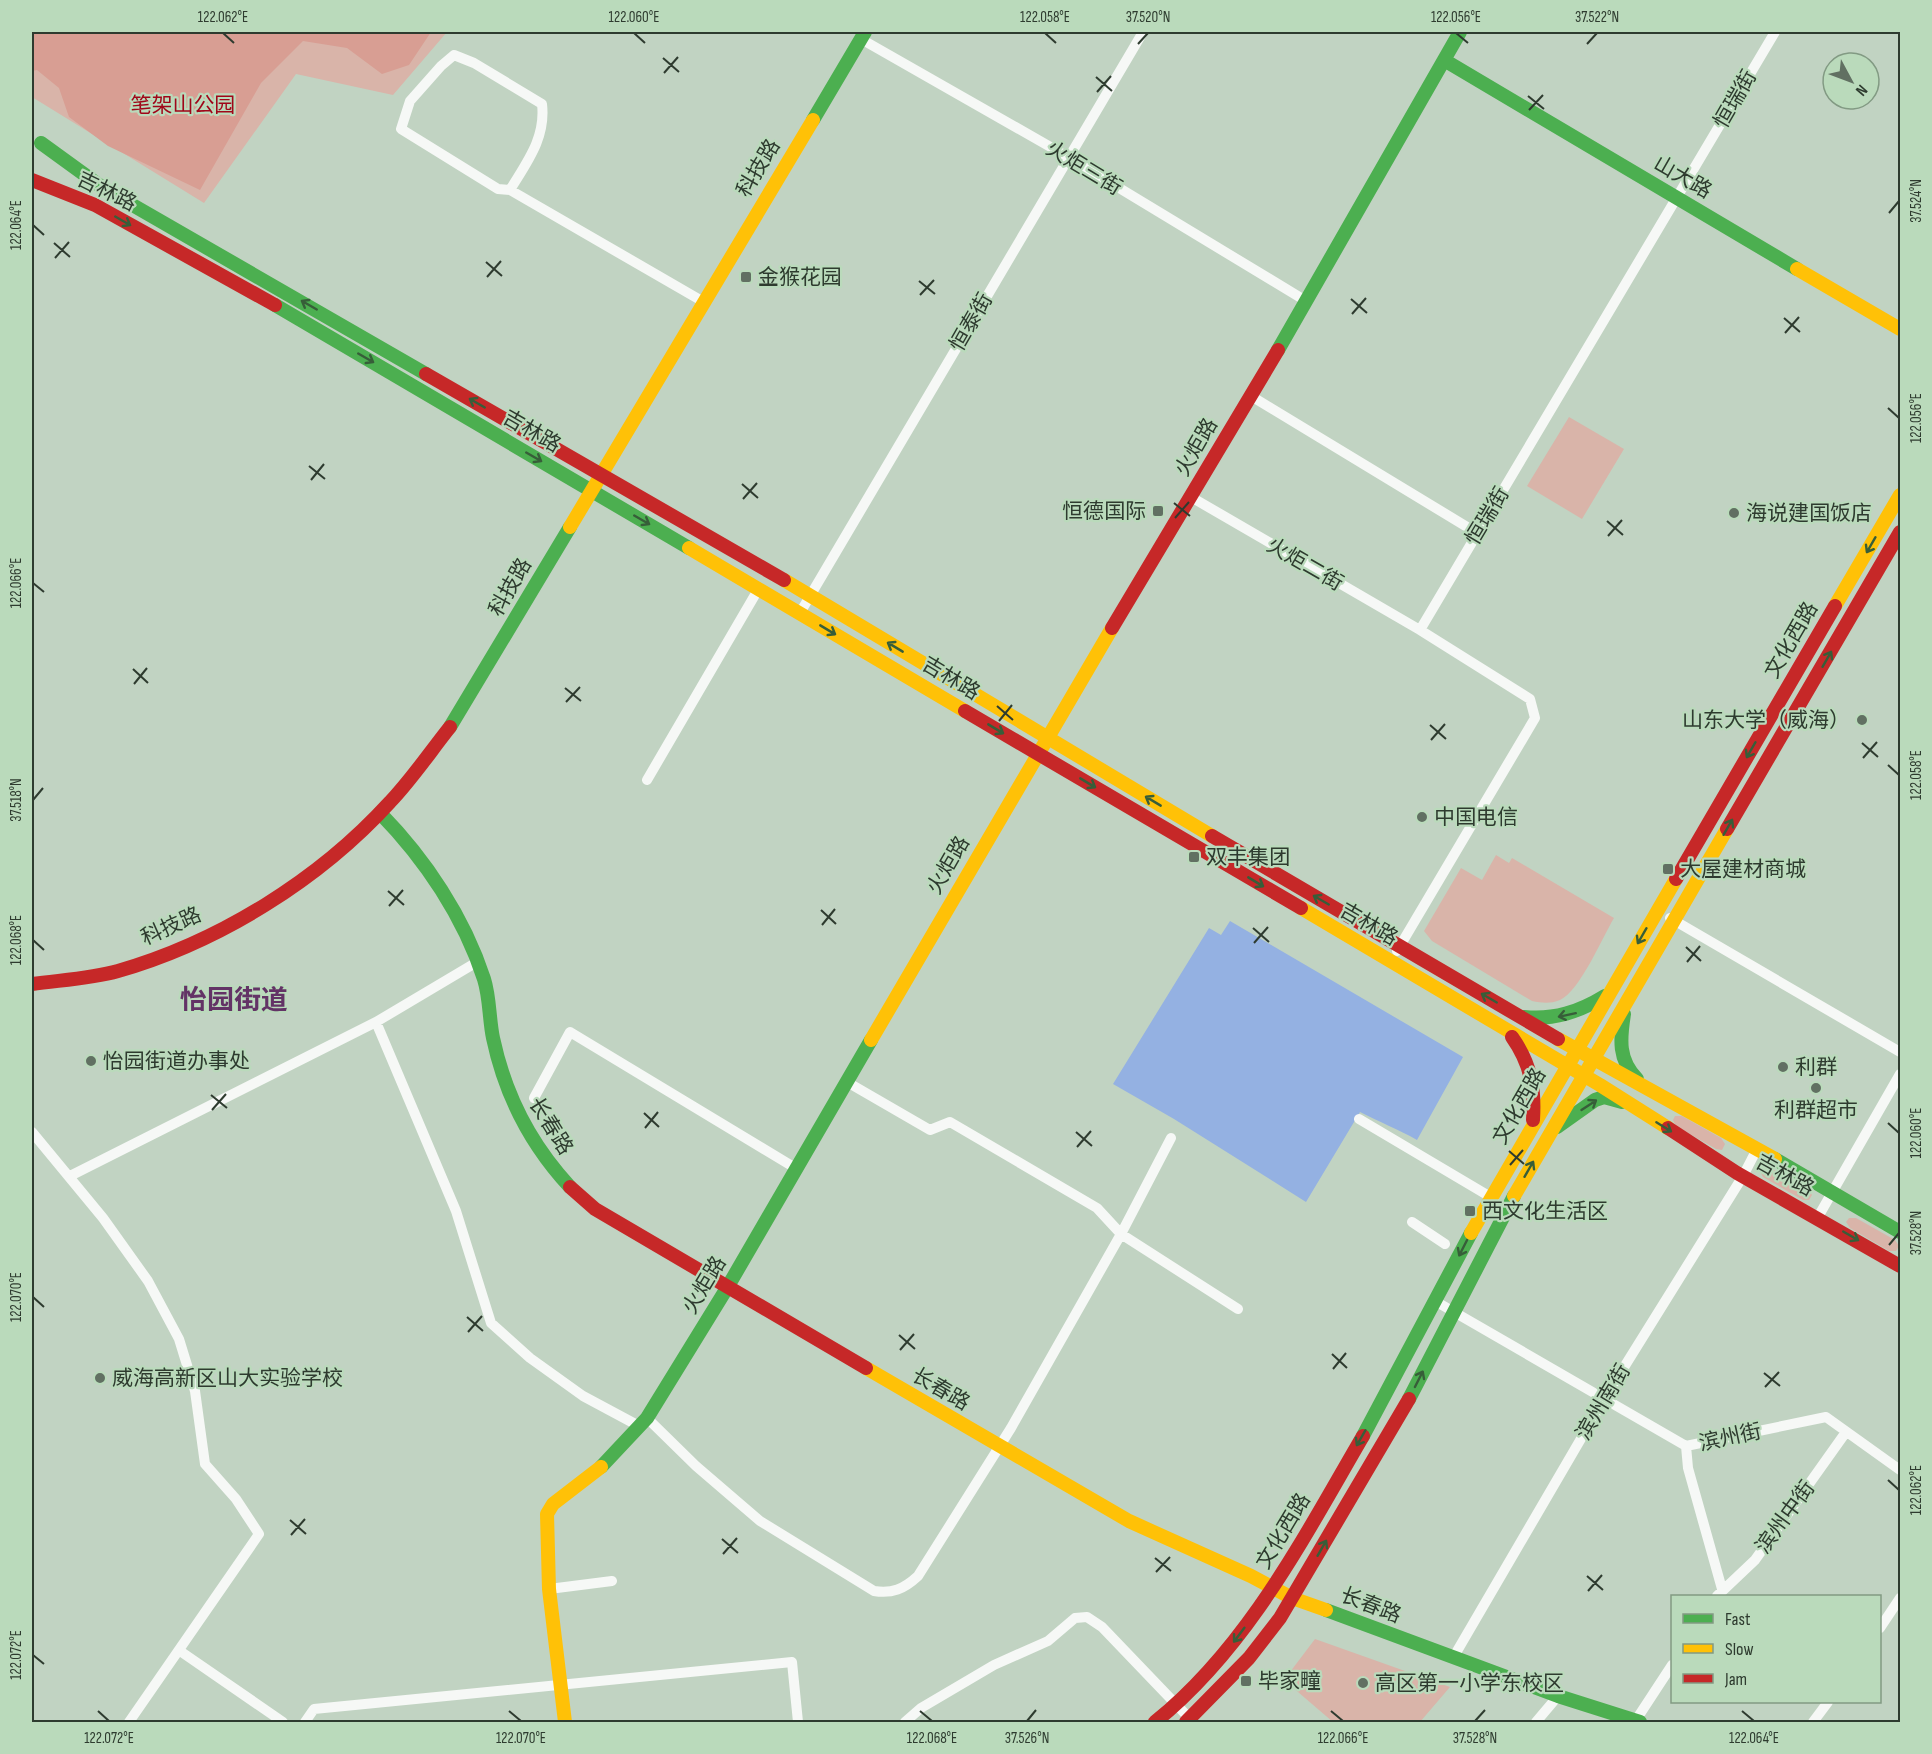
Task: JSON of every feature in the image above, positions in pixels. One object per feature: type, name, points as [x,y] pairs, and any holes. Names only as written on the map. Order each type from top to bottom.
[{"type":"main road","name":"火炬路","points":[[565,1722],[549,1590],[547,1514],[553,1504],[601,1467],[643,1422],[727,1288],[1037,753],[1251,396],[1460,32]]},
{"type":"main road","name":"科技路","points":[[32,984],[116,971],[176,949],[261,907],[323,863],[380,813],[454,722],[702,301],[863,35]]},
{"type":"main road","name":"山大路","points":[[1444,60],[1900,329]]},
{"type":"main road","name":"吉林路","points":[[40,143],[103,188],[811,596],[1046,738],[1594,1060],[1646,1086],[1832,1190],[1900,1232]]},
{"type":"main road","name":"吉林路","points":[[32,180],[95,206],[276,305],[1391,961],[1584,1076],[1743,1176],[1900,1266]]},
{"type":"main road","name":"文化西路","points":[[1155,1722],[1176,1705],[1232,1644],[1274,1588],[1384,1400],[1490,1197],[1900,495]]},
{"type":"main road","name":"文化西路","points":[[1190,1722],[1249,1658],[1292,1598],[1403,1411],[1507,1207],[1900,532]]},
{"type":"main road","name":"长春路","points":[[380,813],[408,840],[431,871],[450,904],[477,962],[486,987],[489,1019],[510,1099],[546,1163],[568,1188],[595,1209],[1129,1521],[1292,1598],[1558,1696],[1638,1721]]},
{"type":"main road","points":[[1520,1016],[1564,1016],[1583,1011],[1609,993]]},
{"type":"main road","points":[[1625,1004],[1620,1056],[1628,1072],[1646,1086]]},
{"type":"main road","points":[[1507,1031],[1526,1055],[1532,1071],[1535,1100],[1533,1124]]},
{"type":"main road","points":[[1551,1131],[1595,1100],[1604,1097],[1631,1106]]},
{"type":"street","name":"恒泰街","points":[[800,613],[1143,32]]},
{"type":"street","name":"恒瑞街","points":[[1420,630],[1775,32]]},
{"type":"street","name":"火炬三街","points":[[863,35],[1306,301]]},
{"type":"street","points":[[510,190],[539,143],[544,122],[542,104],[474,63],[454,55],[410,101],[401,129],[498,189],[510,190],[702,301]]},
{"type":"street","points":[[1251,396],[1477,533]]},
{"type":"street","name":"火炬二街","points":[[1191,497],[1420,630]]},
{"type":"street","points":[[647,780],[759,588]]},
{"type":"street","points":[[1391,961],[1534,718],[1530,699],[1420,630]]},
{"type":"street","points":[[1658,910],[1900,1052]]},
{"type":"street","points":[[70,1176],[376,1022],[477,962]]},
{"type":"street","points":[[376,1022],[456,1211],[491,1323],[530,1358],[583,1396],[643,1422],[760,1521],[874,1591],[885,1593],[905,1588],[918,1576],[1011,1428],[1121,1234],[1171,1138]]},
{"type":"street","points":[[534,1098],[570,1032],[797,1169]]},
{"type":"street","points":[[1818,1217],[1900,1074]]},
{"type":"street","points":[[847,1083],[930,1130],[950,1122],[1097,1208],[1121,1234],[1238,1309]]},
{"type":"street","points":[[1359,1119],[1507,1207]]},
{"type":"street","points":[[32,1132],[70,1176],[148,1281],[179,1339],[195,1391],[205,1464],[236,1499],[259,1534],[129,1722]]},
{"type":"street","name":"滨州南街","points":[[1453,1658],[1604,1401],[1743,1176],[1757,1149]]},
{"type":"street","points":[[1412,1222],[1445,1244]]},
{"type":"street","name":"滨州街","points":[[1436,1301],[1604,1401],[1686,1446],[1826,1417],[1900,1470]]},
{"type":"street","name":"滨州中街","points":[[1720,1593],[1755,1560],[1846,1432]]},
{"type":"street","points":[[1686,1446],[1688,1468],[1720,1593]]},
{"type":"street","points":[[549,1590],[612,1581]]},
{"type":"street","points":[[1881,1626],[1900,1598]]},
{"type":"street","points":[[905,1722],[921,1708],[994,1665],[1048,1641],[1075,1618],[1087,1617],[1102,1627],[1190,1722]]},
{"type":"street","points":[[180,1651],[283,1722]]},
{"type":"street","points":[[305,1722],[314,1709],[792,1662],[798,1722]]},
{"type":"street","points":[[1638,1721],[1671,1667]]},
{"type":"street","points":[[1536,1722],[1558,1696]]},
{"type":"street","points":[[1813,1722],[1827,1703]]},
{"type":"green space","name":"笔架山公园","points":[[32,32],[447,32],[393,95],[296,74],[204,203],[32,97]]},
{"type":"green space","name":"笔架山公园","points":[[32,32],[431,32],[409,65],[382,74],[347,48],[303,41],[261,83],[200,190],[108,146],[69,117],[59,88],[37,70],[32,71]]},
{"type":"green space","points":[[1569,417],[1624,449],[1582,519],[1527,486]]},
{"type":"green space","points":[[1496,855],[1509,863],[1512,858],[1614,918],[1583,975],[1568,995],[1560,1000],[1546,1003],[1532,1001],[1432,941],[1424,931],[1461,868],[1482,880]]},
{"type":"green space","points":[[1675,1116],[1682,1116],[1721,1138],[1725,1144],[1722,1150],[1716,1149],[1676,1126],[1673,1120]]},
{"type":"green space","points":[[1762,1167],[1769,1167],[1808,1189],[1812,1195],[1809,1200],[1803,1200],[1763,1177],[1760,1171]]},
{"type":"green space","points":[[1849,1218],[1856,1218],[1895,1240],[1899,1246],[1896,1251],[1889,1251],[1850,1228],[1846,1222]]},
{"type":"green space","name":"高区第一小学东校区","points":[[1315,1639],[1450,1687],[1420,1722],[1333,1722],[1284,1680]]},
{"type":"water","points":[[1230,921],[1463,1057],[1417,1140],[1360,1112],[1306,1202],[1174,1119],[1113,1084],[1209,928],[1221,935]]},
{"type":"traffic: fast","points":[[813,120],[865,32]]},
{"type":"traffic: fast","points":[[1278,350],[1460,32]]},
{"type":"traffic: fast","points":[[1444,60],[1797,269]]},
{"type":"traffic: fast","points":[[41,143],[103,188],[426,374]]},
{"type":"traffic: fast","points":[[275,305],[689,548]]},
{"type":"traffic: fast","points":[[450,727],[570,527]]},
{"type":"traffic: fast","points":[[380,813],[427,869],[466,933],[484,979],[493,1038],[512,1099],[531,1136],[570,1187]]},
{"type":"traffic: fast","points":[[1524,1017],[1566,1014],[1605,996]]},
{"type":"traffic: fast","points":[[1624,1014],[1623,1057],[1637,1079]]},
{"type":"traffic: fast","points":[[601,1467],[647,1418],[727,1288],[871,1040]]},
{"type":"traffic: fast","points":[[1557,1127],[1595,1100],[1604,1097],[1622,1102]]},
{"type":"traffic: fast","points":[[1775,1159],[1900,1232]]},
{"type":"traffic: fast","points":[[1409,1399],[1514,1196]]},
{"type":"traffic: fast","points":[[1363,1436],[1471,1233]]},
{"type":"traffic: fast","points":[[1326,1610],[1558,1696],[1640,1722]]},
{"type":"traffic: slow","points":[[570,527],[813,120]]},
{"type":"traffic: slow","points":[[1797,269],[1900,329]]},
{"type":"traffic: slow","points":[[1835,606],[1900,495]]},
{"type":"traffic: slow","points":[[689,548],[965,711]]},
{"type":"traffic: slow","points":[[784,580],[1212,836]]},
{"type":"traffic: slow","points":[[871,1040],[1112,628]]},
{"type":"traffic: slow","points":[[1514,1196],[1727,829]]},
{"type":"traffic: slow","points":[[1471,1233],[1676,879]]},
{"type":"traffic: slow","points":[[1301,908],[1600,1085],[1668,1128]]},
{"type":"traffic: slow","points":[[1558,1039],[1775,1159]]},
{"type":"traffic: slow","points":[[866,1368],[1129,1521],[1251,1576],[1292,1598],[1326,1610]]},
{"type":"traffic: slow","points":[[565,1722],[549,1589],[547,1514],[553,1504],[601,1467]]},
{"type":"traffic: jam","points":[[32,180],[95,205],[275,305]]},
{"type":"traffic: jam","points":[[1112,628],[1278,350]]},
{"type":"traffic: jam","points":[[426,374],[784,580]]},
{"type":"traffic: jam","points":[[1727,829],[1900,532]]},
{"type":"traffic: jam","points":[[1676,879],[1835,606]]},
{"type":"traffic: jam","points":[[965,711],[1301,908]]},
{"type":"traffic: jam","points":[[32,984],[107,974],[156,959],[230,925],[265,905],[332,857],[362,830],[406,784],[450,727]]},
{"type":"traffic: jam","points":[[1212,836],[1558,1039]]},
{"type":"traffic: jam","points":[[1512,1037],[1528,1067],[1533,1097],[1533,1120]]},
{"type":"traffic: jam","points":[[1668,1128],[1737,1173],[1900,1266]]},
{"type":"traffic: jam","points":[[570,1187],[595,1209],[866,1368]]},
{"type":"traffic: jam","points":[[1186,1722],[1249,1658],[1280,1618],[1409,1399]]},
{"type":"traffic: jam","points":[[1155,1722],[1188,1692],[1246,1625],[1296,1551],[1363,1436]]},
{"type":"place","name":"金猴花园","points":[[746,277]]},
{"type":"place","name":"恒德国际","points":[[1158,511]]},
{"type":"place","name":"海说建国饭店","points":[[1734,513]]},
{"type":"place","name":"山东大学（威海）","points":[[1862,720]]},
{"type":"place","name":"中国电信","points":[[1422,817]]},
{"type":"place","name":"双丰集团","points":[[1194,857]]},
{"type":"place","name":"大屋建材商城","points":[[1668,869]]},
{"type":"place","name":"怡园街道办事处","points":[[91,1061]]},
{"type":"place","name":"利群","points":[[1783,1067]]},
{"type":"place","name":"利群超市","points":[[1816,1088]]},
{"type":"place","name":"西文化生活区","points":[[1470,1211]]},
{"type":"place","name":"威海高新区山大实验学校","points":[[100,1378]]},
{"type":"place","name":"毕家疃","points":[[1246,1681]]},
{"type":"place","name":"高区第一小学东校区","points":[[1363,1683]]},
{"type":"district","name":"怡园街道","points":[[234,1000]]}]
